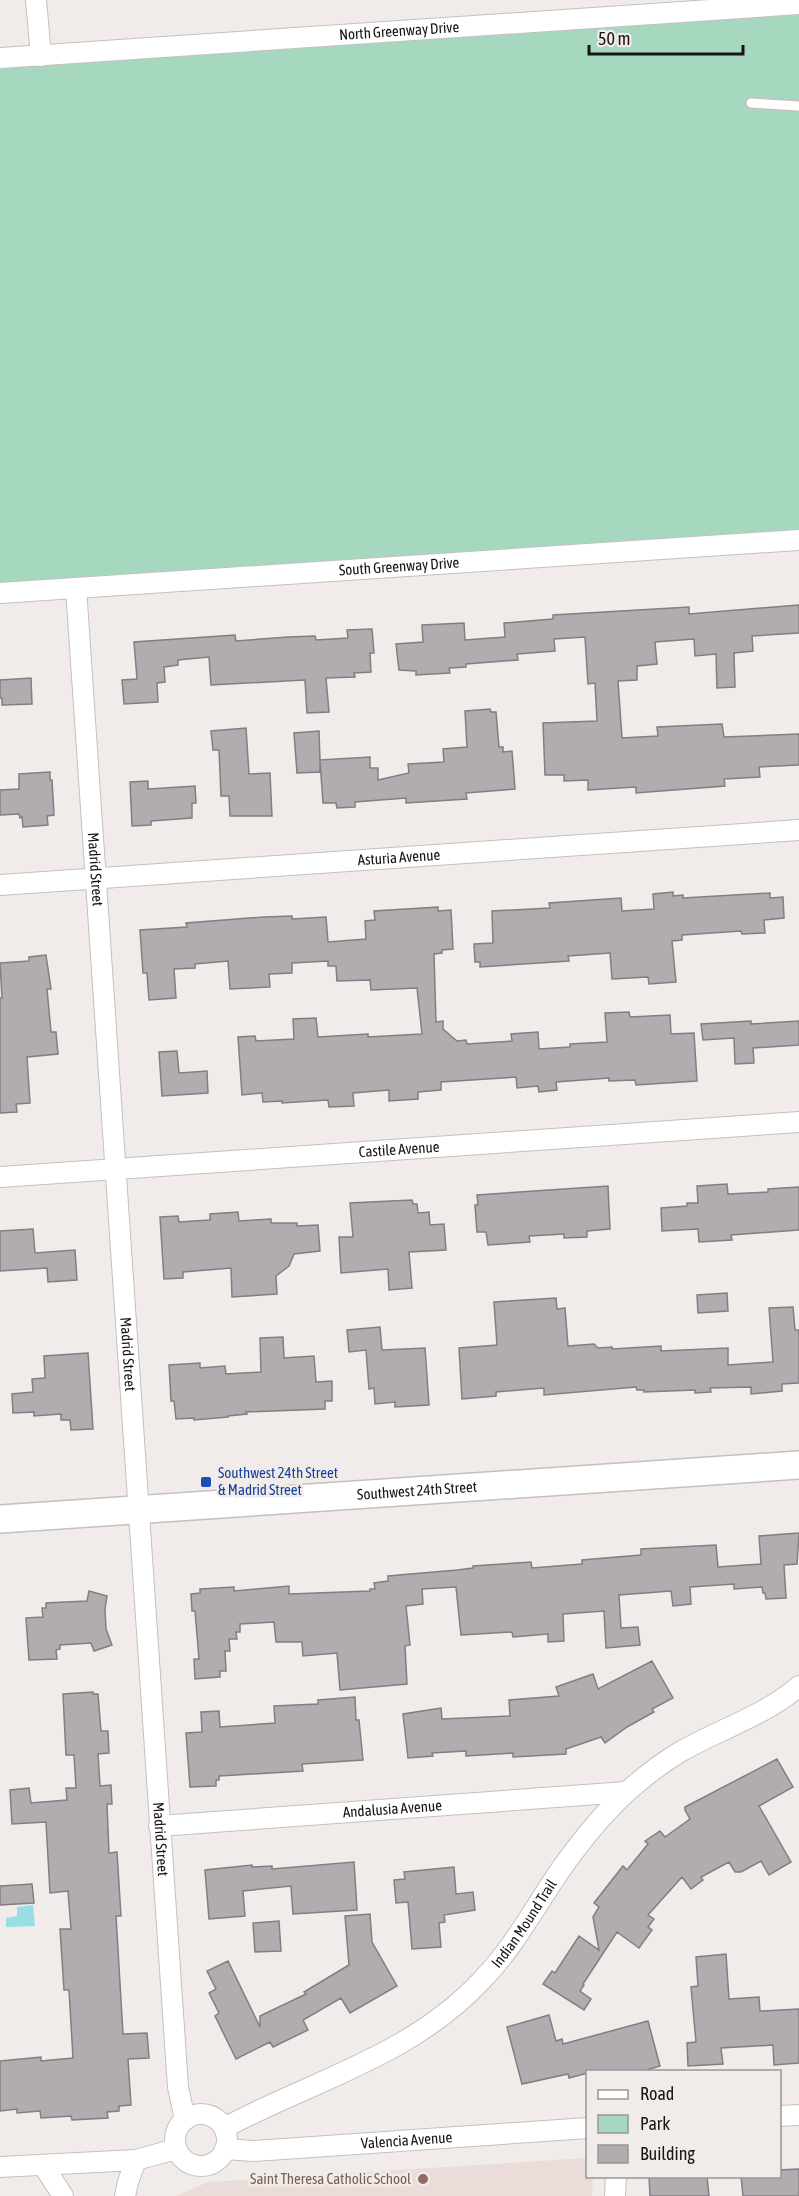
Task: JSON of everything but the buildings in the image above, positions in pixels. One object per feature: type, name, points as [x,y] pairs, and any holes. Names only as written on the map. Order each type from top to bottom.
[{"type":"street","points":[[36,0],[41,56]]},
{"type":"street","name":"North Greenway Drive","points":[[0,58],[799,4]]},
{"type":"street","name":"South Greenway Drive","points":[[0,593],[799,540]]},
{"type":"street","name":"Madrid Street","points":[[76,588],[140,1509],[159,1826],[178,2087],[185,2120]]},
{"type":"street","name":"Asturia Avenue","points":[[0,885],[799,830]]},
{"type":"street","name":"Castile Avenue","points":[[0,1177],[799,1122]]},
{"type":"street","name":"Southwest 24th Street","points":[[0,1519],[799,1465]]},
{"type":"street","name":"Indian Mound Trail","points":[[224,2128],[381,2055],[411,2038],[456,2005],[499,1961],[575,1850],[626,1792],[680,1752],[772,1707],[799,1686]]},
{"type":"street","name":"Andalusia Avenue","points":[[159,1826],[626,1792]]},
{"type":"street","points":[[201,2114],[218,2121],[224,2128],[225,2149],[213,2162],[196,2165],[188,2162],[176,2149],[176,2133],[185,2120],[193,2115],[201,2114]]},
{"type":"street","points":[[781,2116],[799,2115]]},
{"type":"street","name":"Valencia Avenue","points":[[225,2149],[254,2151],[586,2128]]},
{"type":"street","points":[[0,2167],[136,2160],[176,2149]]},
{"type":"street","points":[[125,2196],[136,2160]]},
{"type":"street","points":[[43,2165],[63,2196]]},
{"type":"street","points":[[615,2178],[615,2196]]},
{"type":"lane","points":[[751,103],[799,106]]},
{"type":"shaded area","name":"Saint Theresa Catholic School","points":[[586,2158],[586,2178],[593,2178],[592,2196],[176,2196],[208,2182]]},
{"type":"green space","points":[[799,11],[799,531],[0,584],[0,66]]},
{"type":"water","points":[[33,1905],[35,1926],[6,1927],[6,1918],[17,1916],[17,1907]]},
{"type":"place","name":"Southwest 24th Street & Madrid Street","points":[[206,1482]]},
{"type":"place","name":"Saint Theresa Catholic School","points":[[423,2179]]}]
